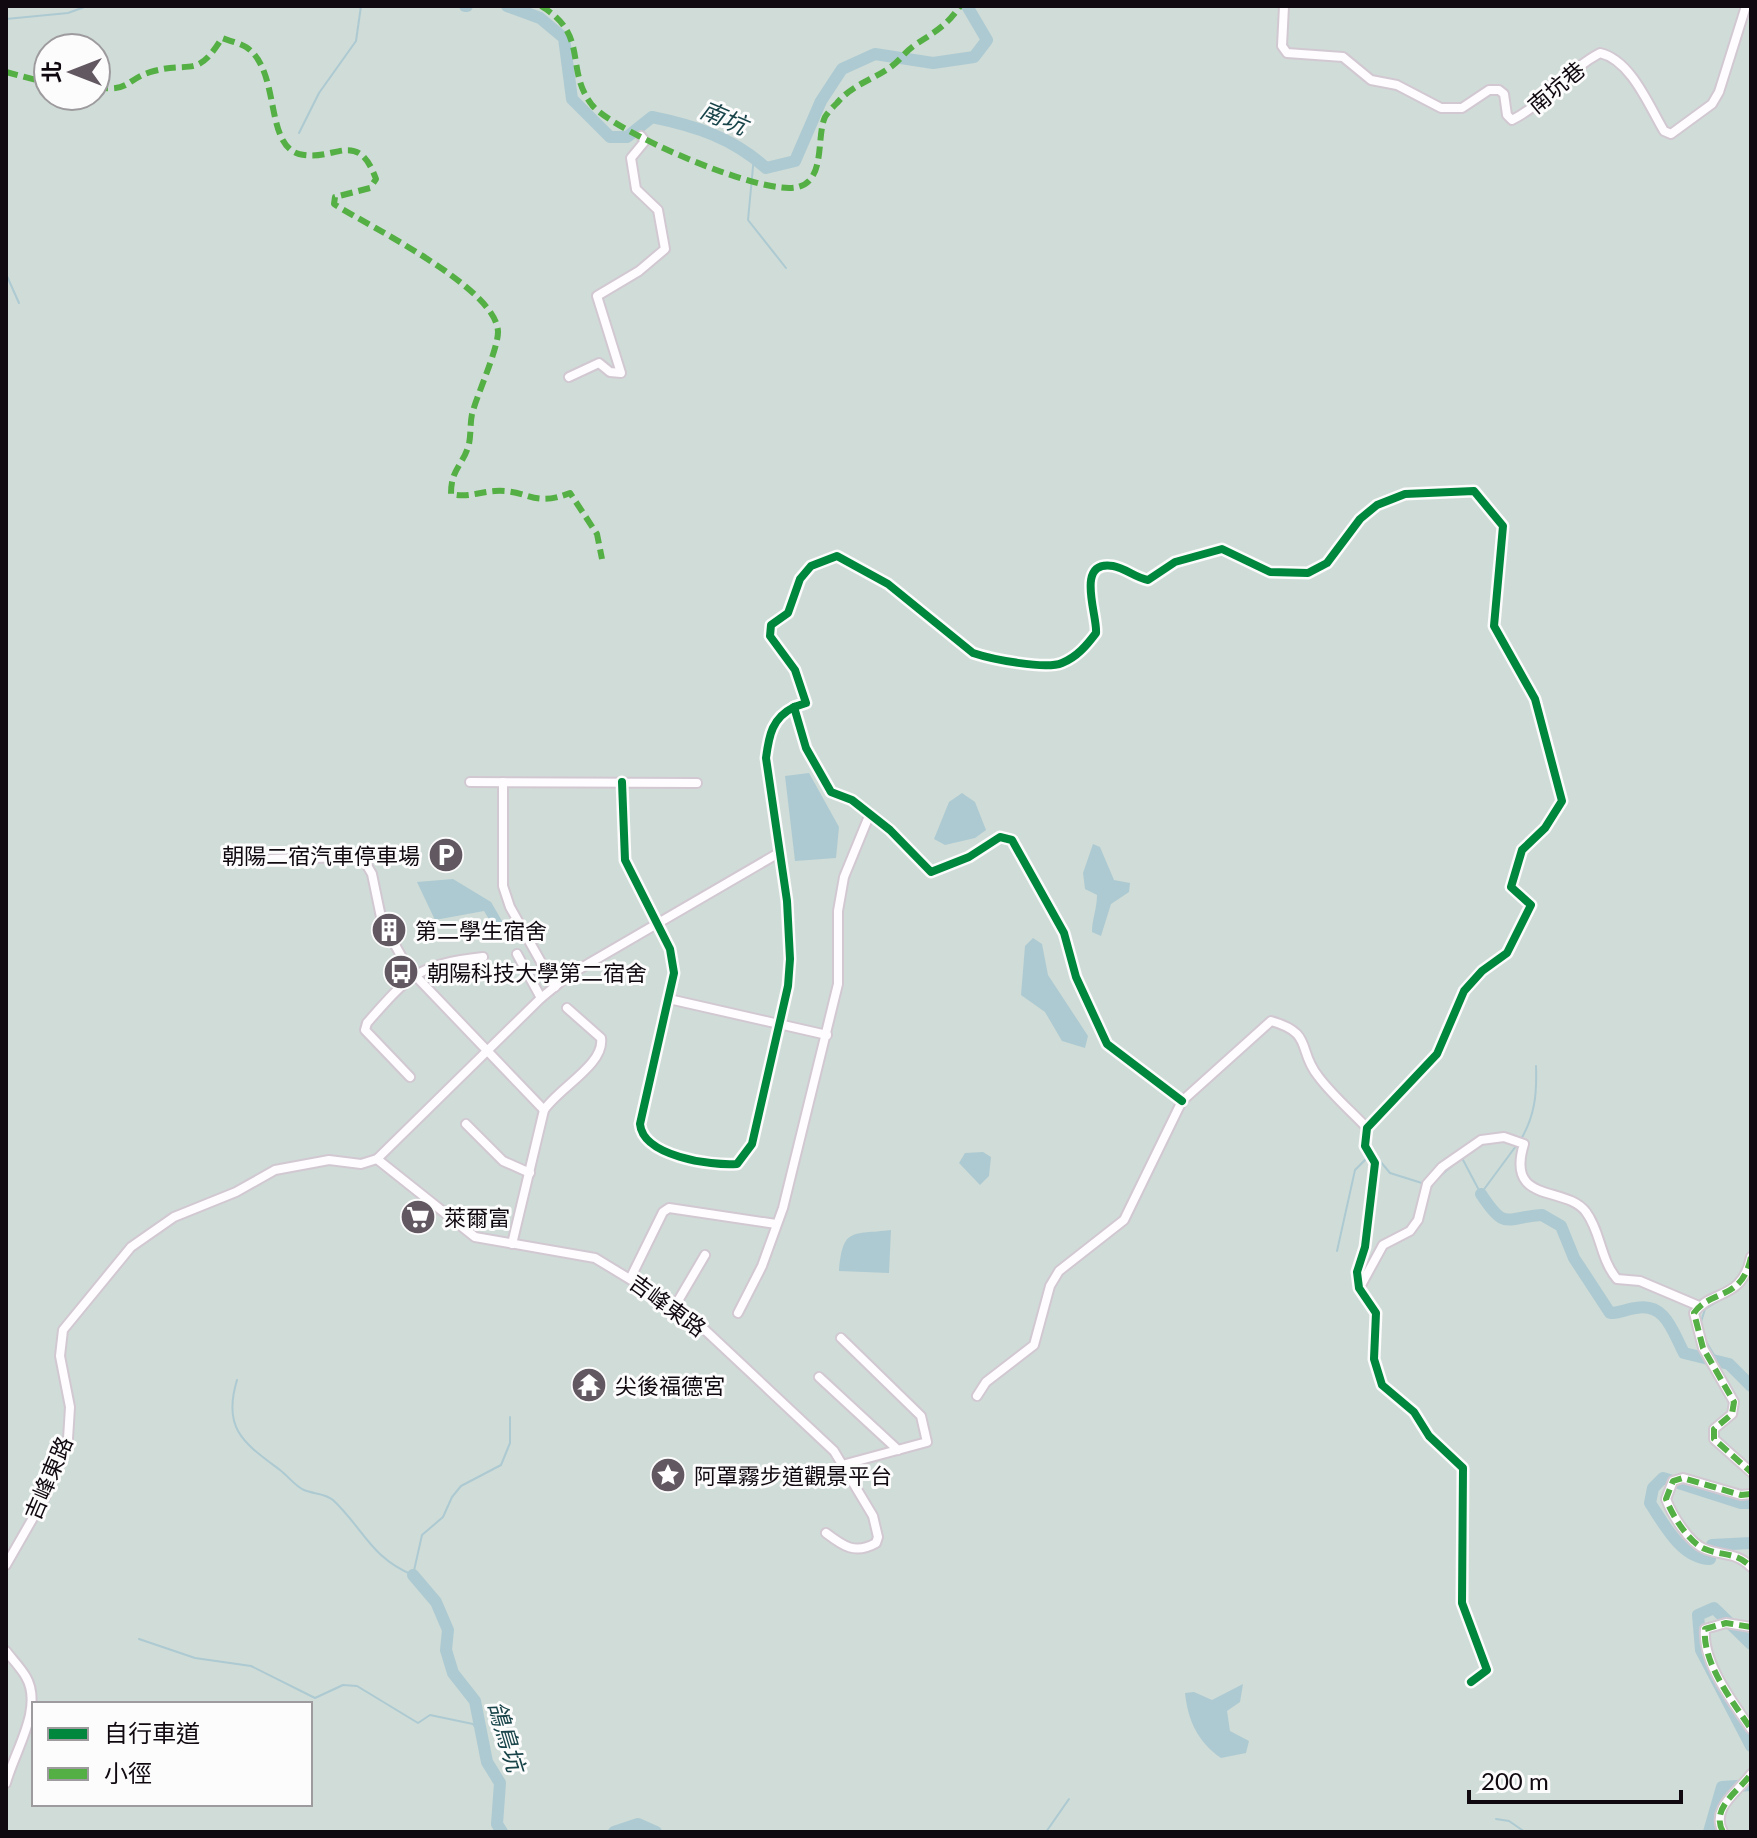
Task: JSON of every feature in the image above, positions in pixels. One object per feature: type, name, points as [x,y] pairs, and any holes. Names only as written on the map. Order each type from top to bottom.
[{"type":"street","name":"南坑巷","points":[[1284,6],[1282,46],[1287,53],[1343,57],[1371,80],[1397,85],[1441,108],[1462,108],[1489,90],[1499,90],[1504,94],[1507,115],[1512,120],[1535,108],[1557,90],[1573,69],[1600,53],[1611,55],[1638,87],[1664,131],[1671,134],[1712,104],[1719,92],[1746,6]]},
{"type":"street","points":[[569,377],[599,363],[610,372],[621,373],[597,296],[639,271],[665,249],[658,210],[636,189],[631,158],[645,141],[641,136]]},
{"type":"street","points":[[622,782],[625,860],[658,923],[673,960],[669,999],[643,1109],[641,1134],[654,1149],[713,1163],[737,1164],[752,1144],[790,959],[787,901],[777,854],[767,748],[779,714],[806,703],[795,670],[770,636],[771,625],[788,613],[800,579],[811,566],[837,556],[888,584],[973,653],[989,658],[1053,665],[1084,649],[1096,633],[1089,586],[1092,576],[1101,568],[1113,566],[1148,580],[1175,562],[1222,549],[1270,572],[1308,573],[1327,563],[1360,519],[1377,505],[1405,494],[1474,491],[1503,526],[1494,626],[1535,699],[1562,801],[1545,828],[1522,850],[1511,887],[1531,905],[1507,953],[1482,971],[1464,991],[1437,1054],[1367,1128],[1365,1146],[1372,1157],[1365,1247],[1357,1272],[1359,1288],[1376,1313],[1374,1359],[1382,1385],[1414,1412],[1429,1436],[1463,1468],[1462,1603],[1487,1670],[1471,1682]]},
{"type":"street","points":[[794,707],[806,748],[826,785],[890,830],[931,872],[969,857],[1000,837],[1012,840],[1064,933],[1076,977],[1107,1044],[1182,1101]]},
{"type":"street","points":[[470,782],[697,783]]},
{"type":"street","points":[[503,782],[503,886],[510,907],[555,987]]},
{"type":"street","points":[[738,1313],[762,1266],[776,1224],[827,1035],[838,984],[838,911],[842,889],[869,816]]},
{"type":"street","points":[[377,1159],[555,987],[598,956],[777,854]]},
{"type":"street","points":[[271,859],[352,857],[365,862],[372,874],[382,922],[413,975],[544,1110]]},
{"type":"street","points":[[517,954],[541,998]]},
{"type":"street","points":[[410,1077],[365,1030],[413,975],[432,965],[483,957]]},
{"type":"street","points":[[669,999],[827,1035]]},
{"type":"street","points":[[512,1244],[544,1110],[556,1092],[598,1058],[602,1048],[601,1038],[567,1008]]},
{"type":"street","points":[[977,1396],[986,1382],[1034,1345],[1050,1286],[1059,1271],[1124,1220],[1182,1101],[1271,1021],[1288,1026],[1302,1036],[1315,1073],[1367,1128]]},
{"type":"street","points":[[466,1124],[503,1161],[530,1173]]},
{"type":"street","points":[[1359,1288],[1383,1245],[1410,1231],[1418,1220],[1429,1180],[1481,1140],[1514,1138],[1524,1144],[1520,1159],[1528,1184],[1543,1194],[1567,1199],[1585,1211],[1605,1265],[1617,1279],[1652,1285],[1699,1306]]},
{"type":"street","name":"吉峰東路","points":[[6,1565],[45,1497],[68,1439],[70,1407],[60,1356],[63,1330],[131,1247],[174,1217],[236,1192],[275,1170],[329,1160],[361,1164],[377,1159],[475,1237],[595,1258],[675,1306],[834,1451],[873,1516],[878,1537],[876,1543],[856,1550],[846,1548],[826,1533]]},
{"type":"street","points":[[631,1277],[663,1212],[669,1208],[776,1224]]},
{"type":"street","points":[[675,1306],[705,1255]]},
{"type":"street","points":[[1751,1257],[1742,1282],[1699,1306],[1694,1313],[1696,1333],[1734,1402],[1732,1414],[1714,1429],[1714,1439],[1751,1472]]},
{"type":"street","points":[[841,1338],[921,1416],[927,1442],[842,1465]]},
{"type":"street","points":[[819,1377],[898,1450]]},
{"type":"street","points":[[1751,1494],[1741,1495],[1683,1478],[1673,1481],[1666,1499],[1694,1542],[1705,1549],[1729,1553],[1751,1567]]},
{"type":"street","points":[[1751,1627],[1728,1623],[1705,1629],[1704,1635],[1712,1662],[1751,1729]]},
{"type":"street","points":[[6,1651],[27,1678],[30,1715],[6,1783]]},
{"type":"street","points":[[1723,1832],[1719,1817],[1727,1801],[1749,1777]]},
{"type":"shaded area","points":[[6,6],[1751,6],[1751,1832],[6,1832]]},
{"type":"water","points":[[809,773],[839,827],[836,858],[795,861],[785,776]]},
{"type":"water","points":[[962,793],[975,802],[986,830],[975,838],[945,845],[934,839],[949,802]]},
{"type":"water","points":[[1093,844],[1100,847],[1114,880],[1130,883],[1129,892],[1111,904],[1101,936],[1092,932],[1097,895],[1085,889],[1083,873]]},
{"type":"water","points":[[453,879],[491,902],[509,933],[500,937],[484,911],[435,920],[417,882]]},
{"type":"water","points":[[1033,938],[1042,944],[1048,975],[1088,1036],[1085,1048],[1062,1041],[1045,1012],[1021,995],[1025,946]]},
{"type":"water","points":[[983,1152],[991,1157],[989,1176],[980,1185],[959,1163],[965,1153]]},
{"type":"water","points":[[891,1230],[889,1273],[839,1271],[843,1247],[852,1236]]},
{"type":"water","points":[[1243,1684],[1240,1702],[1227,1711],[1230,1731],[1249,1741],[1246,1753],[1221,1758],[1206,1745],[1196,1730],[1185,1693],[1194,1692],[1212,1700]]},
{"type":"waterway","points":[[6,19],[68,13],[87,6]]},
{"type":"waterway","points":[[299,133],[319,93],[356,41],[361,6]]},
{"type":"waterway","name":"南坑","points":[[507,6],[540,18],[564,38],[572,99],[610,137],[627,137],[652,117],[727,141],[766,168],[795,161],[821,101],[842,69],[875,54],[933,63],[974,57],[987,40],[967,6]]},
{"type":"waterway","points":[[754,156],[748,220],[786,268]]},
{"type":"waterway","points":[[6,274],[19,303]]},
{"type":"waterway","points":[[1520,1141],[1534,1105],[1536,1066]]},
{"type":"waterway","points":[[1482,1192],[1516,1146]]},
{"type":"waterway","points":[[1375,1155],[1390,1173],[1425,1184]]},
{"type":"waterway","points":[[1337,1251],[1355,1170],[1369,1156]]},
{"type":"waterway","points":[[1462,1158],[1481,1194]]},
{"type":"waterway","points":[[1432,1183],[1454,1164]]},
{"type":"waterway","points":[[1481,1194],[1502,1218],[1542,1215],[1561,1226],[1574,1258],[1610,1313],[1646,1307],[1655,1310],[1672,1328],[1684,1353],[1729,1364],[1751,1386]]},
{"type":"waterway","points":[[1701,1322],[1705,1309],[1728,1295]]},
{"type":"waterway","points":[[1705,1340],[1716,1358]]},
{"type":"waterway","points":[[237,1380],[232,1411],[239,1433],[247,1443],[301,1488],[333,1500],[377,1551],[413,1575],[422,1535],[443,1517],[452,1497],[461,1486],[501,1465],[510,1443],[510,1417]]},
{"type":"waterway","points":[[1751,1503],[1741,1503],[1663,1478],[1653,1488],[1650,1503],[1674,1538],[1690,1553],[1700,1557],[1710,1559],[1712,1545],[1751,1543]]},
{"type":"waterway","name":"鴿鳥坑","points":[[413,1575],[436,1602],[448,1630],[446,1650],[453,1673],[475,1701],[487,1762],[500,1783],[497,1824],[502,1832]]},
{"type":"waterway","points":[[1751,1644],[1714,1608],[1698,1615],[1701,1650],[1751,1746]]},
{"type":"waterway","points":[[139,1639],[195,1658],[251,1666],[315,1698],[343,1685],[357,1686],[418,1723],[430,1715],[473,1724],[483,1736]]},
{"type":"waterway","points":[[1709,1832],[1722,1787],[1751,1785]]},
{"type":"waterway","points":[[1046,1832],[1069,1799]]},
{"type":"waterway","points":[[1496,1819],[1509,1821],[1525,1832]]},
{"type":"waterway","name":"鴿鳥坑","points":[[614,1832],[638,1824],[656,1832]]},
{"type":"marked path","points":[[541,6],[566,29],[584,92],[592,105],[606,117],[690,160],[724,173],[780,187],[798,187],[813,176],[825,117],[843,97],[892,66],[912,47],[945,24],[960,6]]},
{"type":"marked path","points":[[112,88],[154,71],[199,64],[222,38],[246,47],[257,58],[269,88],[276,122],[288,147],[299,154],[312,156],[344,150],[361,154],[376,179],[370,188],[335,197],[334,204],[455,278],[492,315],[498,332],[472,414],[467,451],[453,478],[451,494],[506,491],[547,499],[570,493],[597,534],[602,559]]},
{"type":"marked path","points":[[6,72],[32,79]]},
{"type":"marked path","points":[[1751,1257],[1741,1281],[1694,1313],[1703,1348],[1734,1402],[1732,1414],[1714,1429],[1714,1439],[1751,1472]]},
{"type":"marked path","points":[[1751,1494],[1741,1495],[1683,1478],[1673,1481],[1666,1499],[1682,1528],[1699,1546],[1735,1557],[1751,1567]]},
{"type":"marked path","points":[[1751,1627],[1726,1623],[1705,1629],[1705,1642],[1713,1668],[1751,1729]]},
{"type":"marked path","points":[[1723,1832],[1720,1823],[1723,1808],[1751,1774]]},
{"type":"cycle path","points":[[794,707],[806,703],[795,670],[770,636],[771,625],[788,613],[800,579],[811,566],[837,556],[888,584],[973,653],[1018,663],[1054,665],[1077,654],[1096,633],[1091,580],[1101,566],[1117,567],[1148,580],[1175,562],[1222,549],[1270,572],[1308,573],[1327,563],[1360,519],[1377,505],[1405,494],[1474,491],[1503,526],[1494,626],[1535,699],[1562,801],[1545,828],[1522,850],[1511,887],[1531,905],[1507,953],[1482,971],[1464,991],[1437,1054],[1367,1128],[1365,1146],[1375,1163],[1365,1247],[1357,1272],[1359,1288],[1376,1313],[1374,1359],[1382,1385],[1414,1412],[1429,1436],[1463,1468],[1462,1603],[1487,1670],[1471,1682]]},
{"type":"cycle path","points":[[622,782],[625,860],[670,949],[674,973],[640,1124],[644,1135],[665,1151],[695,1161],[737,1164],[752,1144],[788,986],[790,959],[787,901],[766,758],[776,722],[794,707],[806,748],[831,792],[852,800],[890,830],[931,872],[969,857],[1000,837],[1012,840],[1064,933],[1076,977],[1107,1044],[1182,1101]]},
{"type":"place","name":"朝陽二宿汽車停車場","points":[[446,855]]},
{"type":"place","name":"第二學生宿舍","points":[[389,930]]},
{"type":"place","name":"朝陽科技大學第二宿舍","points":[[401,972]]},
{"type":"place","name":"萊爾富","points":[[418,1217]]},
{"type":"place","name":"尖後福德宮","points":[[589,1385]]},
{"type":"place","name":"阿罩霧步道觀景平台","points":[[668,1475]]}]
